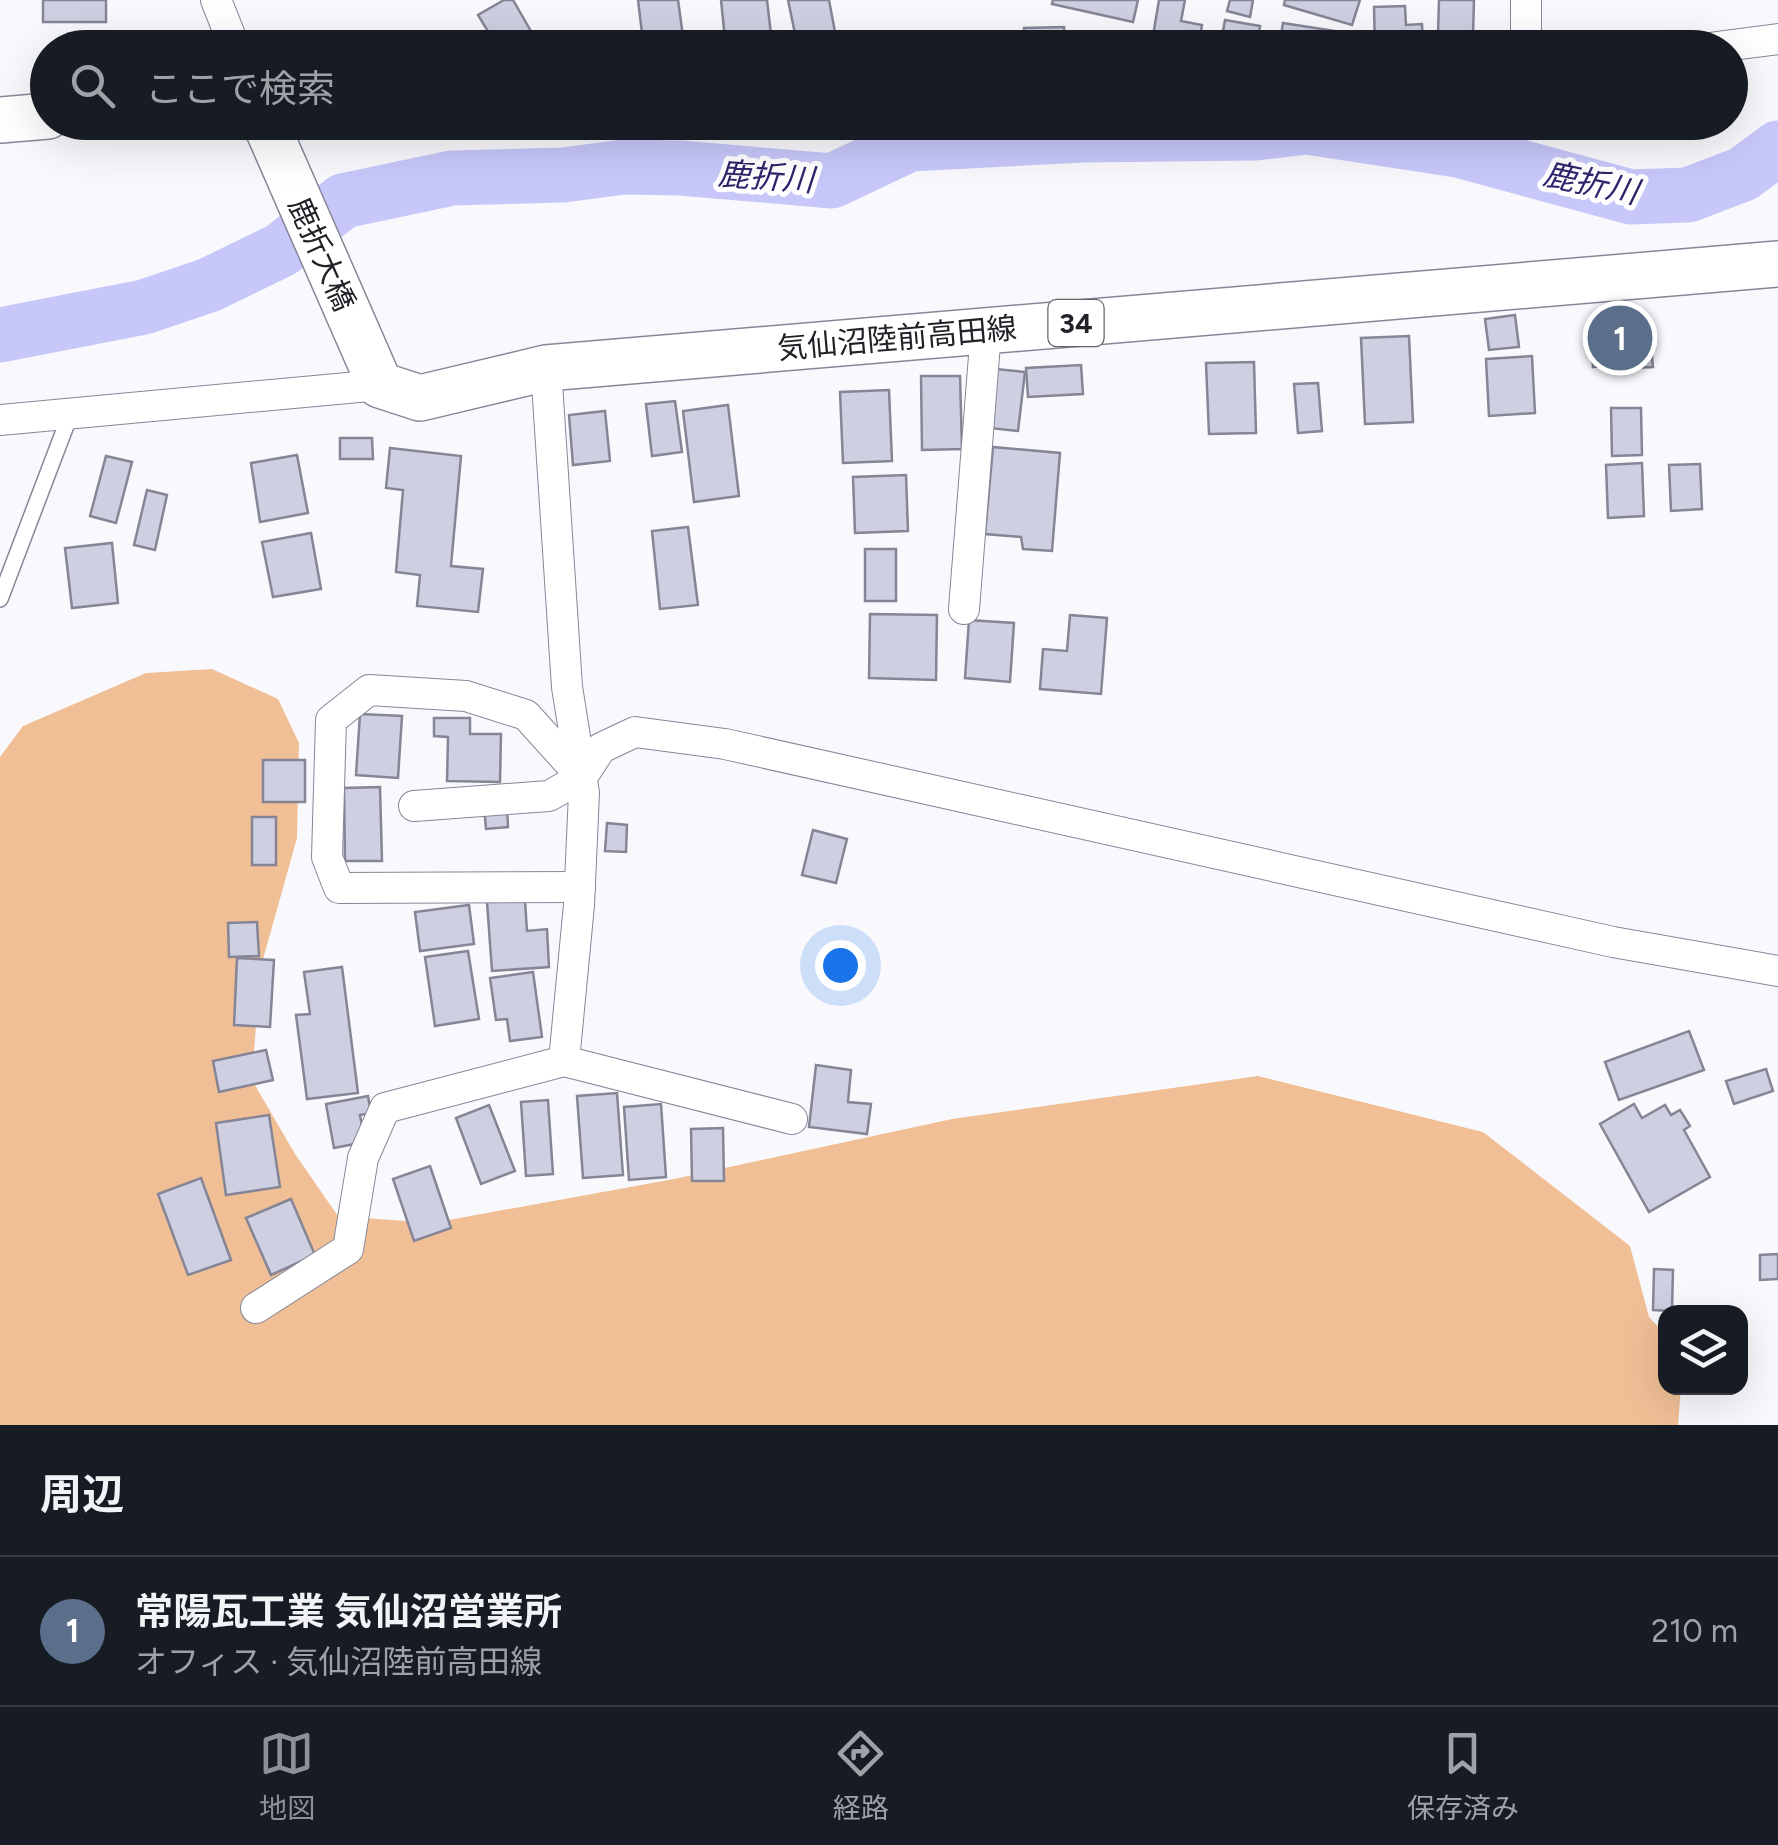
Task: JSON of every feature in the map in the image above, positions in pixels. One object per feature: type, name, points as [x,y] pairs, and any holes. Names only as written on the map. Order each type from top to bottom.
[{"type":"main road","points":[[0,120],[30,118]]},
{"type":"main road","name":"鹿折大橋","points":[[273,140],[380,385]]},
{"type":"main road","name":"気仙沼陸前高田線","points":[[380,385],[420,398],[546,368],[1778,264]]},
{"type":"street","points":[[216,0],[227,30]]},
{"type":"street","points":[[1526,0],[1526,30]]},
{"type":"street","points":[[1748,43],[1778,39]]},
{"type":"street","points":[[964,609],[986,330]]},
{"type":"street","points":[[546,368],[568,687],[582,777],[580,887],[564,1061]]},
{"type":"street","points":[[0,420],[380,385]]},
{"type":"street","points":[[580,887],[339,888],[327,857],[331,720],[368,690],[466,696],[526,714],[582,777]]},
{"type":"street","points":[[414,806],[549,796],[582,777],[601,748],[635,732],[725,744],[1614,942],[1778,971]]},
{"type":"street","points":[[256,1308],[348,1248],[362,1158],[385,1108],[564,1061],[792,1119]]},
{"type":"lane","points":[[0,600],[70,415]]},
{"type":"shaded area","points":[[212,669],[278,699],[299,743],[297,838],[260,970],[252,1080],[295,1154],[338,1216],[432,1223],[674,1179],[952,1119],[1258,1076],[1483,1132],[1630,1246],[1649,1317],[1658,1327],[1658,1395],[1680,1395],[1678,1425],[0,1425],[0,757],[23,726],[146,673]]},
{"type":"building","points":[[43,0],[106,0],[106,22],[43,22]]},
{"type":"building","points":[[504,0],[513,0],[530,30],[487,30],[478,15]]},
{"type":"building","points":[[638,0],[678,0],[682,30],[642,30]]},
{"type":"building","points":[[721,0],[767,0],[771,30],[724,30]]},
{"type":"building","points":[[788,0],[829,0],[835,30],[794,30]]},
{"type":"building","points":[[1053,0],[1138,0],[1133,22],[1052,4]]},
{"type":"building","points":[[1159,0],[1185,0],[1181,21],[1202,25],[1201,30],[1154,30]]},
{"type":"building","points":[[1230,0],[1253,0],[1250,17],[1227,11]]},
{"type":"building","points":[[1285,0],[1360,0],[1352,25],[1284,5]]},
{"type":"building","points":[[1439,0],[1474,0],[1473,30],[1438,30]]},
{"type":"building","points":[[1405,6],[1406,25],[1422,24],[1422,30],[1375,30],[1374,7]]},
{"type":"building","points":[[1225,20],[1260,26],[1259,30],[1223,30]]},
{"type":"building","points":[[1283,23],[1328,30],[1282,30]]},
{"type":"building","points":[[1064,27],[1064,30],[1024,30]]},
{"type":"building","points":[[1515,315],[1519,347],[1489,350],[1485,319]]},
{"type":"building","points":[[1648,316],[1653,367],[1632,368],[1628,317]]},
{"type":"building","points":[[1617,319],[1621,364],[1593,367],[1590,321]]},
{"type":"building","points":[[1409,336],[1413,422],[1365,424],[1361,338]]},
{"type":"building","points":[[1532,356],[1535,413],[1489,416],[1486,359]]},
{"type":"building","points":[[1254,362],[1256,433],[1209,434],[1206,363]]},
{"type":"building","points":[[1081,365],[1083,394],[1028,397],[1026,368]]},
{"type":"building","points":[[996,369],[1025,372],[1018,431],[989,428]]},
{"type":"building","points":[[921,376],[960,376],[962,449],[922,450]]},
{"type":"building","points":[[1318,383],[1322,431],[1298,433],[1294,384]]},
{"type":"building","points":[[889,390],[892,461],[843,463],[840,392]]},
{"type":"building","points":[[675,401],[682,452],[652,456],[646,404]]},
{"type":"building","points":[[728,405],[739,496],[694,502],[683,411]]},
{"type":"building","points":[[1611,408],[1641,408],[1642,455],[1612,456]]},
{"type":"building","points":[[605,411],[610,461],[573,465],[569,415]]},
{"type":"building","points":[[340,438],[372,438],[373,459],[340,459]]},
{"type":"building","points":[[993,447],[1060,453],[1052,551],[1023,549],[1021,537],[985,534]]},
{"type":"building","points":[[390,448],[461,456],[451,566],[483,569],[478,612],[417,606],[420,575],[396,572],[403,490],[386,488]]},
{"type":"building","points":[[297,455],[308,513],[260,522],[251,463]]},
{"type":"building","points":[[106,456],[132,462],[116,523],[90,516]]},
{"type":"building","points":[[1642,463],[1644,516],[1608,518],[1606,465]]},
{"type":"building","points":[[1700,464],[1702,509],[1671,511],[1669,465]]},
{"type":"building","points":[[906,475],[908,531],[855,533],[853,477]]},
{"type":"building","points":[[147,490],[167,495],[155,550],[134,545]]},
{"type":"building","points":[[688,527],[698,605],[660,609],[652,531]]},
{"type":"building","points":[[311,533],[321,589],[273,597],[262,542]]},
{"type":"building","points":[[112,543],[118,603],[72,608],[65,548]]},
{"type":"building","points":[[865,549],[896,549],[896,601],[865,601]]},
{"type":"building","points":[[870,614],[937,615],[936,680],[869,678]]},
{"type":"building","points":[[1070,615],[1107,618],[1101,694],[1040,689],[1043,649],[1067,651]]},
{"type":"building","points":[[969,620],[1014,623],[1010,682],[965,678]]},
{"type":"building","points":[[360,714],[402,716],[398,778],[356,775]]},
{"type":"building","points":[[434,718],[470,718],[470,734],[501,734],[500,782],[447,781],[448,737],[434,736]]},
{"type":"building","points":[[263,760],[305,760],[305,802],[263,802]]},
{"type":"building","points":[[380,787],[382,861],[345,861],[344,788]]},
{"type":"building","points":[[507,805],[508,827],[486,829],[484,807]]},
{"type":"building","points":[[252,817],[276,817],[276,865],[252,865]]},
{"type":"building","points":[[607,823],[627,825],[626,852],[605,851]]},
{"type":"building","points":[[813,830],[847,839],[836,883],[802,875]]},
{"type":"building","points":[[525,900],[527,931],[547,929],[549,967],[492,971],[487,902]]},
{"type":"building","points":[[469,905],[474,944],[420,951],[415,912]]},
{"type":"building","points":[[257,922],[259,956],[229,957],[228,923]]},
{"type":"building","points":[[468,951],[479,1019],[435,1026],[425,957]]},
{"type":"building","points":[[237,958],[274,960],[270,1027],[234,1025]]},
{"type":"building","points":[[342,967],[358,1093],[307,1099],[296,1015],[310,1014],[304,972]]},
{"type":"building","points":[[533,972],[542,1037],[510,1041],[507,1019],[496,1020],[490,978]]},
{"type":"building","points":[[1689,1031],[1704,1070],[1619,1100],[1605,1062]]},
{"type":"building","points":[[266,1050],[273,1080],[219,1092],[213,1061]]},
{"type":"building","points":[[816,1065],[851,1070],[848,1102],[871,1104],[867,1134],[809,1127]]},
{"type":"building","points":[[1766,1069],[1773,1091],[1734,1104],[1726,1081]]},
{"type":"building","points":[[617,1093],[623,1175],[583,1178],[577,1096]]},
{"type":"building","points":[[368,1096],[371,1113],[360,1115],[365,1142],[334,1148],[326,1104]]},
{"type":"building","points":[[548,1100],[553,1174],[526,1176],[521,1102]]},
{"type":"building","points":[[661,1104],[666,1177],[629,1180],[624,1107]]},
{"type":"building","points":[[1634,1104],[1642,1118],[1665,1105],[1671,1115],[1680,1110],[1690,1126],[1684,1130],[1710,1177],[1649,1212],[1600,1124]]},
{"type":"building","points":[[489,1105],[515,1171],[481,1184],[456,1118]]},
{"type":"building","points":[[269,1115],[280,1187],[226,1195],[216,1123]]},
{"type":"building","points":[[723,1128],[724,1181],[692,1181],[691,1129]]},
{"type":"building","points":[[430,1166],[451,1228],[414,1241],[393,1179]]},
{"type":"building","points":[[201,1178],[231,1260],[188,1275],[158,1194]]},
{"type":"building","points":[[291,1199],[315,1255],[271,1275],[246,1218]]},
{"type":"building","points":[[1778,1254],[1778,1279],[1760,1280],[1760,1255]]},
{"type":"building","points":[[1654,1269],[1673,1270],[1672,1305],[1658,1305],[1658,1310],[1653,1310]]},
{"type":"waterway","name":"鹿折川","points":[[0,335],[144,307],[209,285],[281,250],[343,201],[452,178],[563,175],[624,167],[832,181],[910,144],[986,140]]},
{"type":"waterway","name":"鹿折川","points":[[1392,140],[1458,150],[1631,197],[1688,195],[1743,174],[1778,148]]},
{"type":"place","name":"常陽瓦工業 気仙沼営業所","points":[[1620,338]]}]
